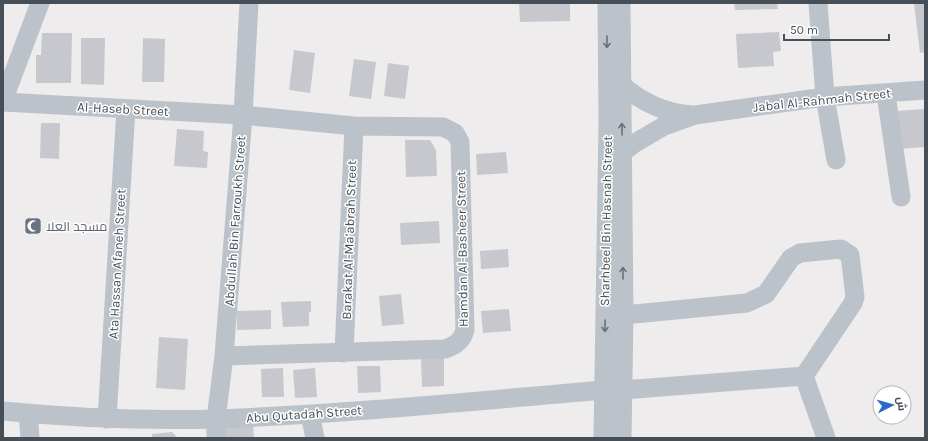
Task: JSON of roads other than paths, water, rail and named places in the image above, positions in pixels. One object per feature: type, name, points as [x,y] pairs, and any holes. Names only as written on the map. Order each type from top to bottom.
[{"type":"street","points":[[3,101],[40,3]]},
{"type":"street","name":"Abdullah Bin Farroukh Street","points":[[216,438],[216,419],[224,356],[243,115],[249,3]]},
{"type":"street","name":"Sharhbeel Bin Hasnah Street","points":[[603,438],[608,123],[607,3]]},
{"type":"street","name":"Sharhbeel Bin Hasnah Street","points":[[621,3],[624,315],[622,438]]},
{"type":"street","points":[[818,3],[825,97],[836,160]]},
{"type":"street","points":[[621,84],[642,101],[655,107],[675,113],[695,115]]},
{"type":"street","name":"Jabal Al-Rahmah Street","points":[[695,115],[825,97],[886,94],[925,90]]},
{"type":"street","points":[[886,94],[901,197]]},
{"type":"street","name":"Al-Haseb Street","points":[[3,101],[243,115]]},
{"type":"street","name":"Ata Hassan Afaneh Street","points":[[107,419],[126,109]]},
{"type":"street","name":"Hamdan Al-Basheer Street","points":[[224,356],[445,349],[459,343],[464,337],[465,330],[460,142],[455,133],[443,127],[354,126],[243,115]]},
{"type":"street","points":[[622,153],[635,143],[664,126],[695,115]]},
{"type":"street","name":"Barakat Al-Ma’abrah Street","points":[[344,353],[354,126]]},
{"type":"street","points":[[624,315],[747,303],[766,294],[790,258],[800,253],[841,249],[850,255],[855,297],[853,303],[804,376]]},
{"type":"street","points":[[623,390],[804,376]]},
{"type":"street","points":[[804,376],[826,438]]},
{"type":"street","name":"Abu Qutadah Street","points":[[3,411],[107,419],[216,419],[310,414],[604,390]]},
{"type":"street","points":[[28,413],[30,438]]},
{"type":"street","points":[[310,414],[315,438]]},
{"type":"place","name":"مسجد العلا","points":[[33,226]]}]
